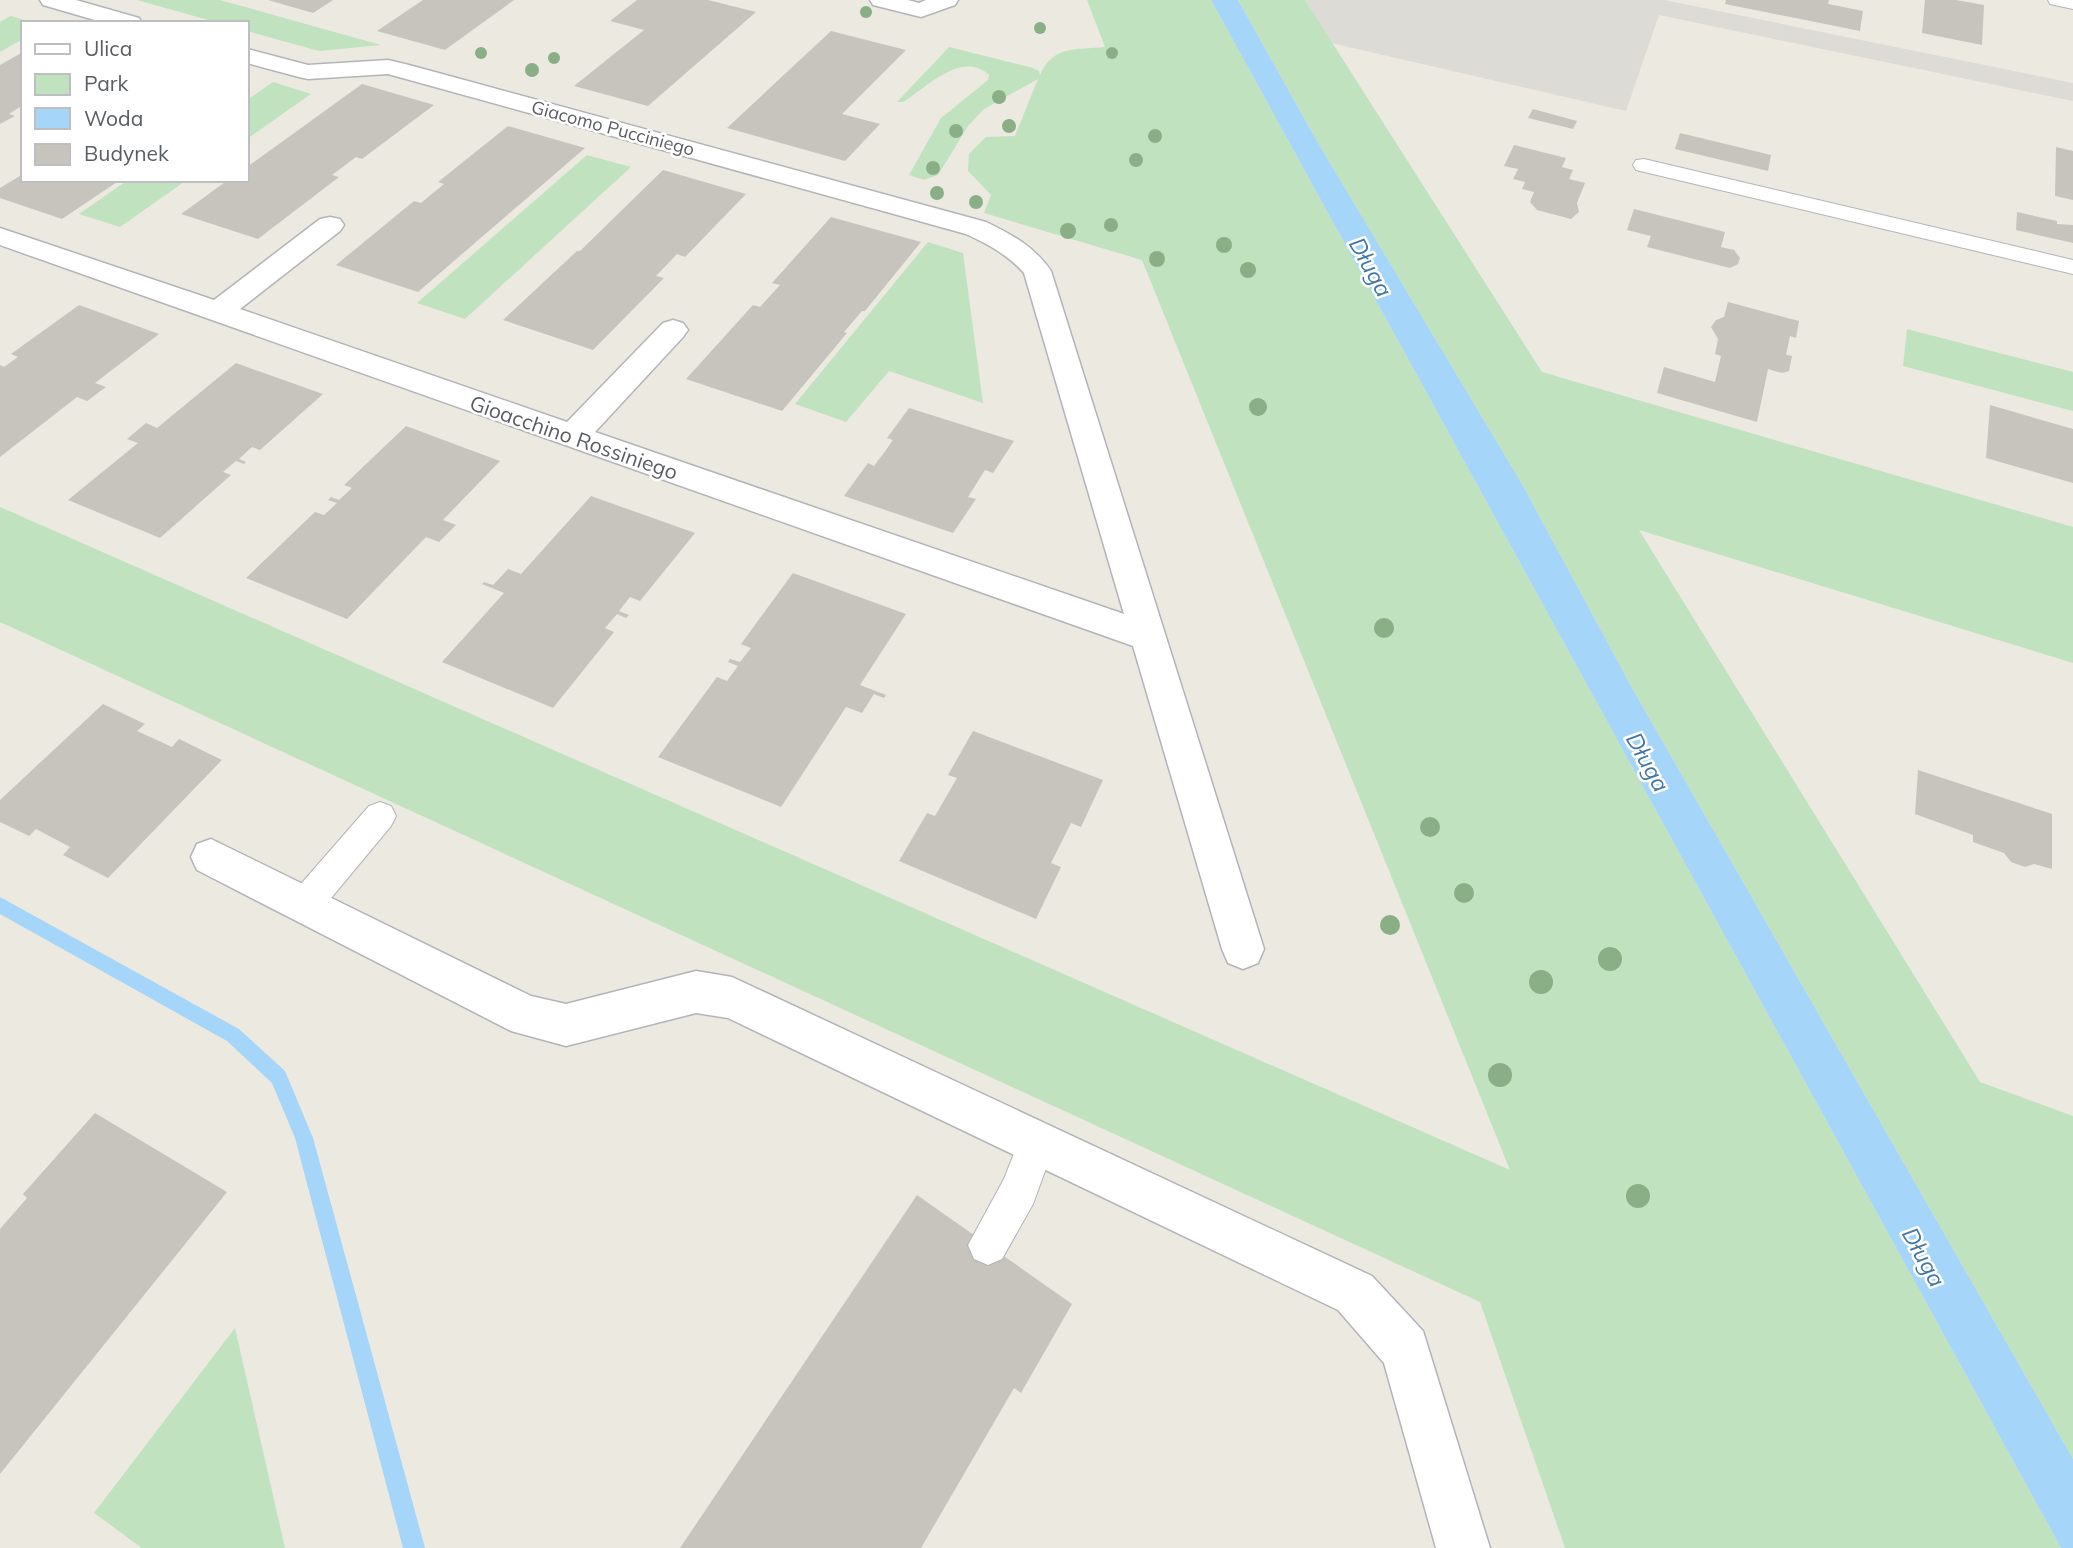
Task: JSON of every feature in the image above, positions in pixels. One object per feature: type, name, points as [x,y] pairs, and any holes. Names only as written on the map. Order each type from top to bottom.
[{"type":"street","points":[[51,0],[124,21]]},
{"type":"street","points":[[880,0],[921,9],[947,0]]},
{"type":"street","name":"Giacomo Pucciniego","points":[[248,56],[307,72],[388,67],[400,70],[976,228],[1000,238],[1022,253],[1037,271],[1243,949]]},
{"type":"street","points":[[218,312],[330,225]]},
{"type":"street","name":"Gioacchino Rossiniego","points":[[0,236],[1149,637]]},
{"type":"street","points":[[573,436],[673,330]]},
{"type":"street","points":[[211,857],[526,1016],[566,1025],[696,992],[732,998],[1355,1293],[1405,1349],[1463,1548]]},
{"type":"lane","points":[[2057,0],[2073,3]]},
{"type":"lane","points":[[1644,165],[2073,267]]},
{"type":"lane","points":[[305,904],[380,816]]},
{"type":"lane","points":[[988,1245],[1019,1190],[1037,1141]]},
{"type":"shaded area","points":[[1305,0],[1664,0],[2073,83],[2073,101],[1659,15],[1626,111],[1331,43]]},
{"type":"green space","points":[[137,0],[220,0],[381,45],[319,51],[248,31],[248,21],[212,21]]},
{"type":"green space","points":[[1087,0],[1211,0],[2061,1548],[1565,1548],[1480,1302],[0,622],[0,507],[1510,1170],[1142,260],[984,213],[991,195],[968,171],[969,154],[986,137],[1015,136],[1038,79],[984,109],[968,126],[938,175],[924,180],[909,175],[941,118],[988,80],[989,75],[979,68],[956,69],[934,80],[903,102],[897,102],[949,47],[1033,68],[1039,71],[1040,75],[1045,65],[1059,54],[1075,49],[1105,47]]},
{"type":"green space","points":[[1238,0],[1305,0],[1542,372],[2073,527],[2073,663],[1639,530],[1980,1082],[2073,1116],[2073,1459],[1631,686],[1522,484],[1318,143]]},
{"type":"green space","points":[[11,16],[27,21],[21,21],[21,40],[0,52],[0,22]]},
{"type":"green space","points":[[273,82],[311,94],[248,138],[248,99]]},
{"type":"green space","points":[[587,155],[631,167],[465,319],[417,303]]},
{"type":"green space","points":[[125,182],[184,182],[120,227],[79,214]]},
{"type":"green space","points":[[928,242],[963,253],[983,403],[889,371],[846,422],[795,404]]},
{"type":"green space","points":[[1907,329],[2073,372],[2073,411],[1903,366]]},
{"type":"green space","points":[[235,1328],[285,1548],[142,1548],[94,1513]]},
{"type":"water","name":"Długa","points":[[1211,0],[1238,0],[1318,143],[1522,484],[1631,686],[2073,1459],[2073,1548],[2061,1548]]},
{"type":"building","points":[[268,0],[333,0],[313,13]]},
{"type":"building","points":[[423,0],[514,0],[445,50],[377,31]]},
{"type":"building","points":[[637,0],[708,0],[756,12],[648,106],[574,86],[644,30],[610,21]]},
{"type":"building","points":[[1726,0],[1829,0],[1828,4],[1863,11],[1860,31],[1725,4]]},
{"type":"building","points":[[1925,0],[1956,0],[1984,5],[1982,45],[1922,33]]},
{"type":"building","points":[[831,31],[906,50],[842,114],[880,124],[845,161],[727,128]]},
{"type":"building","points":[[21,53],[21,106],[9,114],[15,116],[0,124],[0,65]]},
{"type":"building","points":[[362,84],[434,105],[362,159],[356,157],[332,175],[339,177],[258,239],[181,214],[225,182],[248,182],[248,166]]},
{"type":"building","points":[[1533,109],[1577,121],[1573,129],[1528,118]]},
{"type":"building","points":[[508,126],[585,148],[418,292],[336,265],[414,201],[421,203],[444,184],[438,182]]},
{"type":"building","points":[[1680,133],[1771,155],[1768,171],[1675,149]]},
{"type":"building","points":[[1514,145],[1566,158],[1562,167],[1573,170],[1569,179],[1585,183],[1577,203],[1579,212],[1571,219],[1537,210],[1530,202],[1534,192],[1522,189],[1525,182],[1513,179],[1518,169],[1504,166]]},
{"type":"building","points":[[2056,147],[2073,151],[2073,200],[2055,196]]},
{"type":"building","points":[[663,170],[746,194],[685,257],[677,254],[656,276],[664,278],[593,350],[503,320],[580,251]]},
{"type":"building","points":[[21,175],[21,182],[117,182],[62,219],[0,198],[0,188]]},
{"type":"building","points":[[1634,209],[1725,232],[1721,247],[1734,250],[1740,258],[1738,264],[1730,268],[1647,247],[1651,236],[1627,230]]},
{"type":"building","points":[[2017,212],[2057,221],[2057,224],[2073,225],[2073,243],[2016,230]]},
{"type":"building","points":[[831,217],[921,242],[865,311],[862,311],[844,332],[847,333],[782,411],[686,379],[753,305],[760,307],[780,285],[772,283]]},
{"type":"building","points":[[1728,302],[1799,321],[1796,338],[1790,336],[1786,355],[1792,356],[1789,371],[1782,373],[1768,369],[1757,422],[1657,393],[1664,367],[1715,382],[1721,356],[1715,354],[1718,339],[1711,327],[1716,320],[1724,317]]},
{"type":"building","points":[[79,305],[159,334],[95,383],[106,387],[87,401],[77,397],[0,457],[0,365],[4,367],[18,357],[11,354]]},
{"type":"building","points":[[236,363],[323,394],[260,450],[252,447],[239,459],[246,462],[244,464],[236,461],[223,472],[231,475],[160,538],[68,500],[138,443],[127,439],[146,423],[157,428]]},
{"type":"building","points":[[1990,405],[2073,429],[2073,483],[1986,458]]},
{"type":"building","points":[[909,408],[1014,441],[993,473],[985,470],[968,497],[976,499],[953,533],[844,496],[868,463],[874,466],[886,450],[893,440],[887,438]]},
{"type":"building","points":[[406,426],[500,461],[443,520],[456,525],[439,542],[426,537],[347,619],[246,578],[315,512],[324,515],[337,503],[328,500],[331,497],[339,500],[352,488],[344,485]]},
{"type":"building","points":[[591,496],[695,533],[640,601],[630,597],[619,611],[629,615],[626,618],[617,614],[605,628],[614,632],[553,708],[442,662],[504,593],[482,584],[484,582],[493,585],[508,569],[521,574]]},
{"type":"building","points":[[793,573],[906,614],[860,685],[886,695],[884,698],[874,694],[862,713],[846,707],[781,807],[658,757],[717,677],[727,681],[738,666],[728,662],[730,659],[740,662],[751,648],[741,644]]},
{"type":"building","points":[[103,704],[145,724],[137,731],[172,747],[179,739],[222,760],[108,878],[63,855],[70,847],[36,829],[29,836],[0,822],[0,800]]},
{"type":"building","points":[[973,731],[1103,780],[1081,827],[1071,823],[1051,863],[1061,867],[1036,919],[899,861],[927,813],[935,816],[957,778],[948,775]]},
{"type":"building","points":[[1918,770],[2052,814],[2052,869],[2034,864],[2025,867],[2011,862],[2004,853],[1973,842],[1973,835],[1915,814]]},
{"type":"building","points":[[95,1113],[227,1192],[0,1474],[0,1229],[27,1198],[23,1194]]},
{"type":"building","points":[[917,1195],[1072,1304],[1021,1393],[1014,1388],[921,1548],[680,1548]]},
{"type":"waterway","points":[[0,905],[233,1035],[279,1077],[304,1138],[414,1548]]}]
